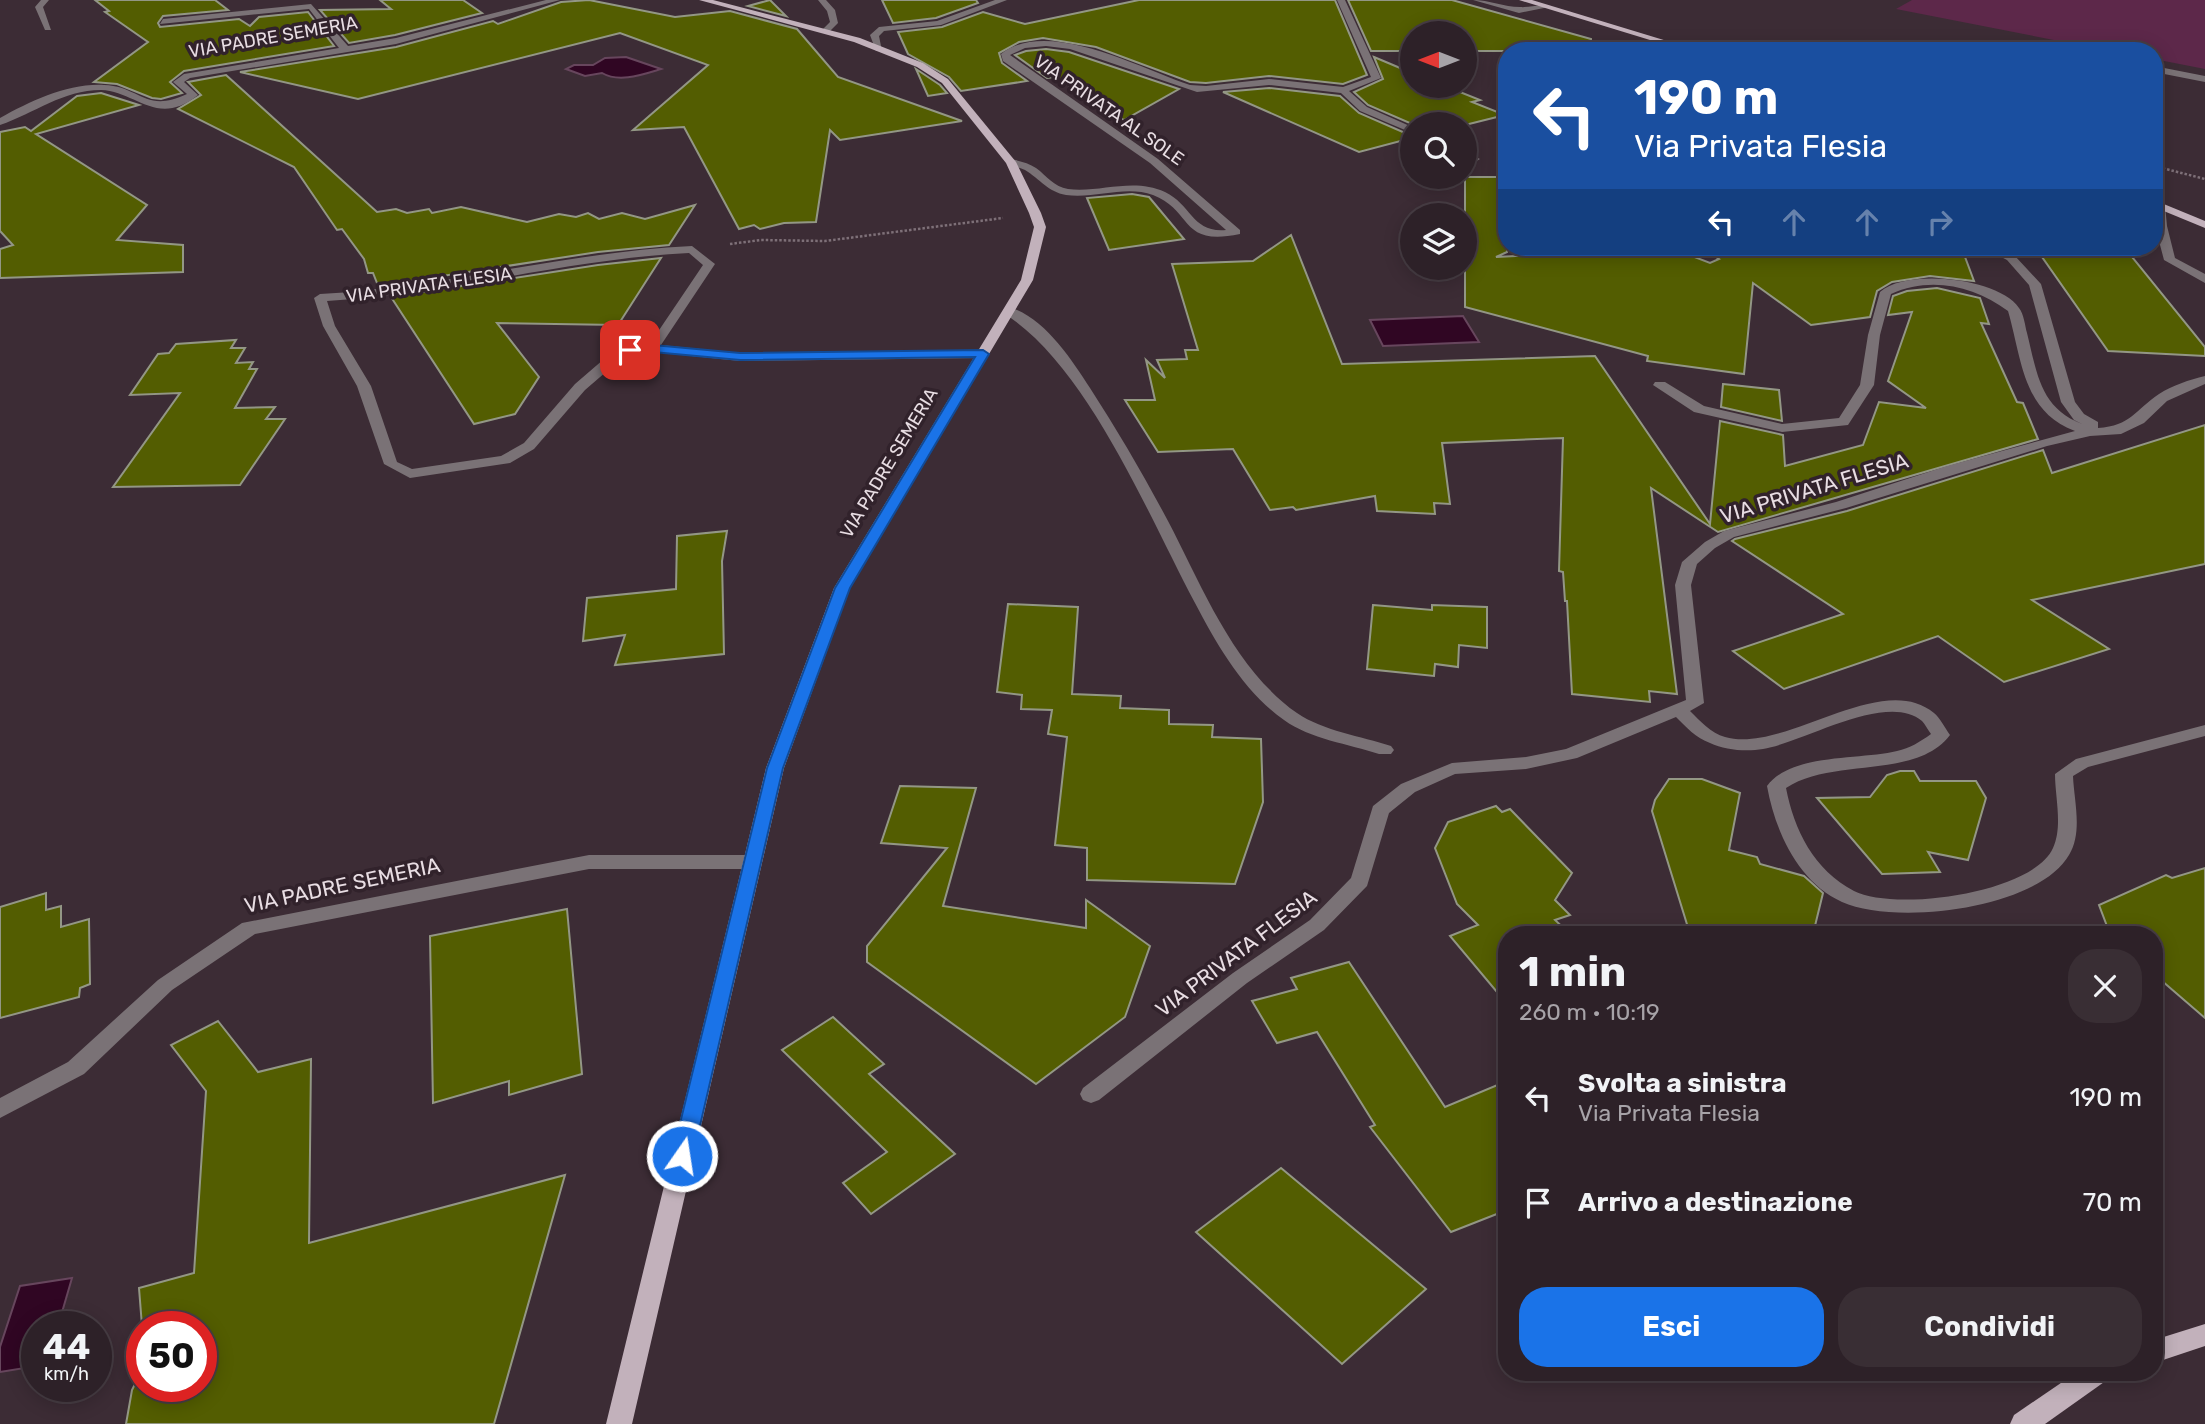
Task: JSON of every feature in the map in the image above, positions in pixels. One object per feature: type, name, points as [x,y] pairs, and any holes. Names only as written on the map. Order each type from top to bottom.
[{"type":"main road","name":"VIA PADRE SEMERIA","points":[[619,1424],[775,768],[842,588],[1027,280],[1040,227],[1011,162],[945,81],[920,65],[825,31],[703,0]]},
{"type":"main road","points":[[1523,0],[1665,42]]},
{"type":"main road","points":[[2163,207],[2205,225]]},
{"type":"main road","points":[[2163,1349],[2205,1335]]},
{"type":"main road","points":[[2023,1424],[2085,1381]]},
{"type":"street","points":[[45,0],[39,7],[48,28]]},
{"type":"street","name":"VIA PADRE SEMERIA","points":[[0,122],[38,100],[97,89],[117,89],[152,105],[173,104],[192,95],[178,82],[187,76],[433,33],[500,12],[556,0]]},
{"type":"street","points":[[822,0],[831,10],[834,23],[825,31]]},
{"type":"street","points":[[878,49],[874,35],[878,30],[938,23],[1003,0]]},
{"type":"street","name":"VIA PRIVATA AL SOLE","points":[[1011,162],[1029,168],[1049,187],[1068,192],[1157,192],[1171,200],[1199,232],[1214,235],[1236,232],[1154,161],[1006,59],[1004,54],[1011,49],[1028,46],[1071,46],[1188,88],[1201,90],[1259,82],[1344,90],[1376,78],[1341,0]]},
{"type":"street","points":[[1477,0],[1519,10],[1545,7]]},
{"type":"street","points":[[163,22],[301,3],[311,6],[345,49]]},
{"type":"street","points":[[2163,71],[2205,79]]},
{"type":"street","points":[[1344,90],[1346,97],[1358,106],[1400,125]]},
{"type":"street","points":[[2163,234],[2170,260],[2205,279]]},
{"type":"street","name":"VIA PRIVATA FLESIA","points":[[692,249],[665,249],[594,259],[369,297],[320,298],[329,326],[364,386],[391,464],[410,474],[505,460],[529,446],[580,387],[616,356],[630,350],[653,348],[740,357],[983,354]]},
{"type":"street","points":[[653,348],[709,264],[692,249]]},
{"type":"street","points":[[2007,256],[2035,284],[2068,402],[2074,413],[2094,425],[2116,431]]},
{"type":"street","points":[[1660,385],[1699,409],[1782,428],[1843,422],[1867,385],[1874,335],[1886,292],[1910,283],[1950,283],[1989,293],[2014,309],[2040,401],[2051,414],[2090,432]]},
{"type":"street","points":[[1009,311],[1035,326],[1065,359],[1129,461],[1191,579],[1244,670],[1260,692],[1293,718],[1385,750]]},
{"type":"street","name":"VIA PRIVATA FLESIA","points":[[1091,1094],[1240,978],[1317,925],[1360,881],[1380,810],[1408,788],[1452,769],[1526,763],[1572,754],[1695,703],[1683,584],[1690,562],[1710,545],[1729,534],[1841,505],[1952,469],[2090,432],[2116,431],[2139,420],[2162,398],[2180,388],[2205,380]]},
{"type":"street","points":[[1679,711],[1707,734],[1721,741],[1764,744],[1880,705],[1910,708],[1936,722],[1941,735],[1929,748],[1893,757],[1810,770],[1784,779],[1776,786],[1780,813],[1802,858],[1850,898],[1887,905],[1948,902],[2000,894],[2043,875],[2061,854],[2067,824],[2064,774],[2082,762],[2205,730]]},
{"type":"street","name":"VIA PADRE SEMERIA","points":[[0,1109],[76,1068],[165,985],[249,928],[589,863],[752,862]]},
{"type":"path","points":[[2163,168],[2205,179]]},
{"type":"path","points":[[692,249],[761,240],[825,241],[1035,213]]},
{"type":"shaded area","points":[[1912,0],[2205,0],[2205,69],[2163,61],[2163,42],[2064,42],[1896,9]]},
{"type":"shaded area","points":[[626,57],[661,69],[623,78],[602,73],[585,76],[566,69],[574,65],[593,65],[605,58]]},
{"type":"shaded area","points":[[1463,316],[1479,342],[1383,346],[1370,320]]},
{"type":"shaded area","points":[[72,1278],[62,1311],[21,1311],[21,1369],[0,1372],[0,1347],[20,1286]]},
{"type":"building","points":[[95,0],[215,0],[228,10],[163,16],[158,23],[160,27],[239,19],[250,26],[259,17],[308,12],[334,46],[184,71],[170,82],[182,93],[161,99],[152,98],[117,84],[94,82],[148,42],[105,12],[109,11]]},
{"type":"building","points":[[380,0],[463,0],[482,13],[395,35],[349,43],[320,10],[391,9]]},
{"type":"building","points":[[589,0],[675,17],[730,11],[797,29],[838,77],[962,121],[840,140],[830,130],[816,222],[784,223],[760,229],[754,225],[739,229],[684,127],[633,130],[708,65],[620,33],[358,99],[240,72],[396,47],[493,21],[498,24],[561,2]]},
{"type":"building","points":[[770,0],[786,16],[748,6]]},
{"type":"building","points":[[882,0],[976,0],[978,3],[936,18],[893,23]]},
{"type":"building","points":[[1139,0],[1335,0],[1367,75],[1343,84],[1269,76],[1206,83],[1190,82],[1096,47],[1043,38],[1019,42],[999,53],[1002,63],[1027,81],[961,91],[949,77],[908,54],[898,32],[942,27],[983,12],[1025,24]]},
{"type":"building","points":[[1348,0],[1452,0],[1591,39],[1591,42],[1498,42],[1498,51],[1477,51],[1477,21],[1400,21],[1400,51],[1371,51]]},
{"type":"building","points":[[1046,49],[1069,52],[1179,89],[1124,120],[1055,77],[1047,78],[1015,55]]},
{"type":"building","points":[[1374,57],[1400,68],[1400,98],[1475,98],[1480,100],[1472,102],[1498,112],[1498,117],[1477,122],[1477,112],[1400,112],[1400,119],[1368,105],[1354,92],[1383,79]]},
{"type":"building","points":[[916,69],[940,85],[947,93],[928,96]]},
{"type":"building","points":[[226,75],[377,212],[396,209],[407,213],[429,209],[432,213],[461,207],[527,222],[559,214],[576,217],[588,213],[599,219],[622,213],[645,219],[695,205],[669,245],[598,252],[384,285],[377,283],[373,273],[368,273],[364,259],[342,229],[337,230],[294,167],[178,109],[201,95],[188,82]]},
{"type":"building","points":[[1269,88],[1340,96],[1359,113],[1400,131],[1400,141],[1359,152],[1223,92]]},
{"type":"building","points":[[101,93],[139,105],[36,134],[147,205],[117,240],[183,245],[183,272],[0,278],[0,249],[13,245],[0,231],[0,132],[25,127],[31,131],[77,96]]},
{"type":"building","points":[[1477,177],[1498,177],[1498,256],[1496,257],[1692,256],[1710,263],[1719,259],[1715,256],[1952,256],[1965,257],[1974,281],[1930,276],[1892,282],[1877,291],[1870,317],[1811,325],[1753,283],[1744,374],[1647,361],[1648,356],[1465,307],[1465,280],[1477,280],[1477,203],[1465,203],[1465,189],[1477,189]]},
{"type":"building","points":[[1132,194],[1149,197],[1184,239],[1109,250],[1087,198]]},
{"type":"building","points":[[1291,235],[1342,364],[1595,356],[1710,524],[1720,421],[1783,435],[1785,466],[1863,445],[1879,402],[1926,408],[1888,381],[1912,312],[1888,315],[1893,296],[1907,291],[1937,288],[1980,298],[1989,324],[1981,323],[2017,402],[2023,403],[2038,439],[1718,532],[1651,488],[1677,694],[1649,691],[1650,702],[1572,694],[1567,601],[1563,572],[1559,571],[1563,438],[1442,443],[1450,504],[1434,503],[1435,514],[1377,511],[1375,496],[1296,510],[1293,507],[1270,510],[1233,449],[1158,452],[1125,400],[1155,400],[1146,360],[1165,378],[1157,360],[1187,359],[1185,350],[1198,350],[1172,264],[1253,261]]},
{"type":"building","points":[[2041,256],[2131,256],[2205,347],[2205,356],[2108,351]]},
{"type":"building","points":[[661,258],[618,325],[497,323],[539,377],[515,414],[474,424],[391,297],[598,265]]},
{"type":"building","points":[[236,340],[231,348],[245,348],[236,363],[253,362],[249,369],[257,369],[235,408],[275,407],[266,419],[285,419],[240,485],[113,487],[180,393],[130,395],[158,354],[169,353],[176,344]]},
{"type":"building","points":[[1723,384],[1779,390],[1782,421],[1721,407]]},
{"type":"building","points":[[2205,425],[2205,564],[2032,600],[2109,649],[2004,682],[1938,636],[1784,689],[1733,651],[1843,614],[1732,541],[1735,539],[1847,511],[2043,450],[2052,473]]},
{"type":"building","points":[[727,531],[722,561],[724,654],[615,665],[625,635],[583,641],[587,598],[676,589],[677,536]]},
{"type":"building","points":[[1008,604],[1078,607],[1072,694],[1121,696],[1120,708],[1169,710],[1169,724],[1213,725],[1212,737],[1261,739],[1263,802],[1235,884],[1087,880],[1087,848],[1055,845],[1067,737],[1048,734],[1052,710],[1021,709],[1022,695],[997,692]]},
{"type":"building","points":[[1373,605],[1432,610],[1432,605],[1487,607],[1487,648],[1459,645],[1458,667],[1435,664],[1434,676],[1367,669]]},
{"type":"building","points":[[1914,771],[1920,781],[1976,781],[1986,798],[1968,860],[1928,852],[1940,872],[1882,874],[1817,798],[1870,797],[1887,775]]},
{"type":"building","points":[[1669,779],[1702,779],[1740,793],[1729,850],[1757,857],[1760,864],[1804,876],[1823,893],[1815,926],[1688,926],[1652,811],[1655,800]]},
{"type":"building","points":[[900,786],[976,788],[943,906],[1086,928],[1086,900],[1150,946],[1125,1017],[1036,1084],[867,962],[867,946],[947,848],[881,843]]},
{"type":"building","points":[[1496,806],[1502,812],[1510,809],[1572,873],[1555,900],[1570,915],[1555,920],[1561,926],[1498,926],[1498,993],[1450,936],[1478,925],[1457,904],[1435,848],[1448,822]]},
{"type":"building","points":[[2205,868],[2205,1018],[2163,982],[2163,926],[2107,926],[2099,905],[2166,875],[2172,878]]},
{"type":"building","points":[[46,893],[46,910],[61,906],[61,927],[89,919],[90,984],[80,988],[79,997],[0,1018],[0,907]]},
{"type":"building","points":[[567,909],[582,1074],[509,1095],[509,1081],[433,1103],[430,936]]},
{"type":"building","points":[[1349,962],[1445,1107],[1498,1085],[1498,1214],[1451,1232],[1370,1127],[1375,1125],[1317,1032],[1277,1043],[1252,1001],[1297,989],[1291,978]]},
{"type":"building","points":[[833,1017],[884,1064],[869,1074],[955,1154],[871,1214],[843,1183],[887,1152],[782,1050]]},
{"type":"building","points":[[218,1021],[258,1072],[311,1059],[309,1243],[565,1175],[494,1424],[126,1424],[130,1402],[217,1402],[217,1311],[141,1311],[139,1288],[194,1273],[206,1091],[171,1045]]},
{"type":"building","points":[[1281,1168],[1426,1289],[1342,1364],[1196,1232]]},
{"type":"route","points":[[630,350],[653,348],[740,357],[983,354],[842,588],[775,768],[682,1156]]}]
